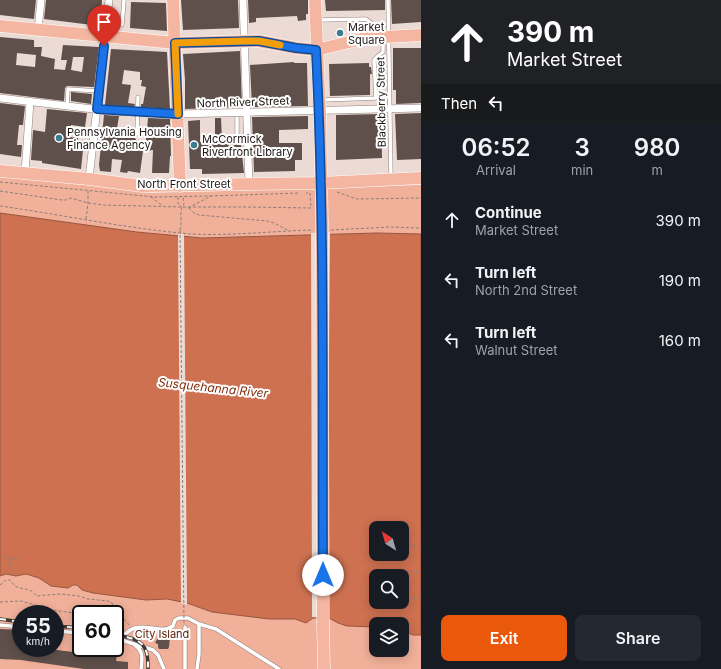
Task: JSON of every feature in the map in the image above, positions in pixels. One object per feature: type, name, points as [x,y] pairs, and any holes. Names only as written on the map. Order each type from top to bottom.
[{"type":"main road","points":[[174,0],[180,193]]},
{"type":"main road","points":[[315,0],[321,183],[320,228],[324,667]]},
{"type":"main road","points":[[0,26],[175,43],[259,41],[316,50],[366,38],[421,35]]},
{"type":"main road","name":"North Front Street","points":[[0,172],[25,173],[88,185],[142,186],[180,193],[249,184],[321,183],[421,178]]},
{"type":"street","points":[[38,30],[41,0]]},
{"type":"street","points":[[88,185],[109,0]]},
{"type":"street","points":[[243,0],[249,184]]},
{"type":"street","name":"North River Street","points":[[0,98],[97,109],[178,114],[246,112],[319,106],[391,109],[421,108]]},
{"type":"street","points":[[25,173],[30,102]]},
{"type":"lane","points":[[122,25],[124,0]]},
{"type":"lane","name":"Blackberry Street","points":[[388,0],[386,36],[390,52],[391,179]]},
{"type":"lane","points":[[316,20],[366,18],[386,36],[383,52]]},
{"type":"lane","points":[[319,106],[376,98],[374,60],[383,52],[390,52]]},
{"type":"lane","points":[[67,106],[68,89],[99,91]]},
{"type":"lane","points":[[137,134],[138,97]]},
{"type":"lane","points":[[237,118],[237,142],[247,142]]},
{"type":"lane","points":[[124,634],[136,627],[168,629],[173,626],[175,620],[179,618],[188,618],[199,624],[216,629],[279,669]]},
{"type":"lane","points":[[197,669],[199,654],[199,624]]},
{"type":"lane","points":[[0,625],[12,626]]},
{"type":"lane","points":[[184,625],[185,669]]},
{"type":"lane","points":[[124,641],[153,650],[158,655],[164,669]]},
{"type":"lane","points":[[133,643],[142,651],[141,669]]},
{"type":"path","points":[[0,182],[88,185],[151,197],[180,193],[211,196],[310,193],[311,208],[239,206],[188,208],[103,205],[88,203],[71,198],[62,200],[0,191]]},
{"type":"path","points":[[86,219],[88,185]]},
{"type":"path","points":[[336,191],[358,200],[421,198]]},
{"type":"path","points":[[180,193],[184,204],[181,207],[180,230],[184,625]]},
{"type":"path","points":[[180,193],[178,203],[181,207]]},
{"type":"path","points":[[188,208],[211,196]]},
{"type":"path","points":[[151,197],[163,206]]},
{"type":"path","points":[[0,206],[192,234],[289,231],[320,228],[421,228]]},
{"type":"path","points":[[188,208],[199,215],[267,221],[289,231]]},
{"type":"path","points":[[409,546],[421,546]]},
{"type":"path","points":[[4,557],[20,560]]},
{"type":"path","points":[[9,575],[11,558]]},
{"type":"path","points":[[409,571],[421,572]]},
{"type":"path","points":[[0,585],[6,580],[10,580],[17,587],[31,590],[36,596],[65,594],[88,599],[108,601],[113,605]]},
{"type":"path","points":[[409,598],[421,599]]},
{"type":"path","points":[[0,602],[20,601],[52,610],[72,613]]},
{"type":"path","points":[[124,619],[132,629]]},
{"type":"green space","points":[[0,175],[152,193],[421,185],[421,234],[377,233],[202,238],[137,232],[0,213]]},
{"type":"green space","name":"City Island","points":[[6,574],[16,576],[26,574],[39,578],[51,586],[77,585],[82,590],[93,593],[146,600],[167,599],[187,603],[212,612],[269,619],[295,619],[306,623],[313,618],[329,618],[347,626],[369,627],[369,657],[409,657],[409,633],[421,635],[421,669],[0,669],[0,576]]},
{"type":"water","name":"Susquehanna River","points":[[0,213],[137,232],[202,238],[377,233],[421,234],[421,635],[409,633],[409,617],[369,617],[369,627],[347,626],[329,618],[313,618],[306,623],[295,619],[269,619],[212,612],[187,603],[167,599],[146,600],[93,593],[82,590],[77,585],[73,585],[68,588],[51,586],[39,578],[26,574],[16,576],[6,574],[0,576]]},
{"type":"pier","points":[[330,232],[328,469],[329,618],[312,617],[311,233]]},
{"type":"pier","points":[[178,234],[184,234],[187,605],[181,603]]},
{"type":"building","points":[[0,0],[36,0],[34,19],[0,15]]},
{"type":"building","points":[[46,0],[102,0],[100,26],[44,19]]},
{"type":"building","points":[[181,0],[238,0],[239,28],[183,30]]},
{"type":"building","points":[[248,0],[308,0],[308,14],[306,14],[306,20],[298,21],[297,16],[256,18],[256,22],[249,23]]},
{"type":"building","points":[[325,0],[385,0],[385,10],[326,11]]},
{"type":"building","points":[[391,0],[421,0],[421,22],[392,24]]},
{"type":"building","points":[[131,2],[166,3],[167,31],[130,28]]},
{"type":"building","points":[[0,37],[34,40],[34,47],[42,47],[41,56],[55,59],[54,69],[65,70],[67,60],[61,60],[63,45],[99,47],[94,87],[67,86],[65,88],[64,101],[0,93]],"holes":[[[17,53],[36,55],[35,67],[16,65]],[[73,57],[84,57],[82,72],[71,70]]]},
{"type":"building","points":[[393,48],[421,48],[421,103],[396,104],[396,90],[393,90]]},
{"type":"building","points":[[111,49],[167,52],[170,109],[141,107],[141,104],[143,104],[146,87],[141,86],[142,80],[140,80],[140,72],[124,70],[122,84],[131,85],[128,103],[135,104],[134,107],[105,105]]},
{"type":"building","points":[[240,51],[242,107],[185,109],[183,54]]},
{"type":"building","points":[[294,62],[307,63],[308,106],[252,107],[250,65]]},
{"type":"building","points":[[369,63],[372,74],[370,74],[370,95],[330,96],[329,64]]},
{"type":"building","points":[[71,92],[92,94],[91,104],[71,101]]},
{"type":"building","points":[[0,103],[25,106],[23,125],[19,125],[17,145],[22,145],[21,157],[0,154]]},
{"type":"building","name":"Pennsylvania Housing Finance Agency","points":[[47,109],[87,113],[85,127],[71,125],[70,137],[78,138],[78,140],[84,141],[81,169],[31,160],[33,130],[45,132]]},
{"type":"building","points":[[421,113],[421,159],[397,160],[395,114]]},
{"type":"building","points":[[381,114],[382,158],[336,160],[336,115]]},
{"type":"building","points":[[104,115],[119,116],[117,129],[118,131],[121,131],[121,137],[135,138],[138,143],[146,144],[146,138],[154,138],[147,129],[148,118],[170,119],[171,156],[169,173],[152,173],[153,150],[143,151],[140,173],[128,171],[127,173],[120,172],[122,160],[112,159],[111,172],[100,171],[99,165]]},
{"type":"building","points":[[308,116],[308,129],[279,130],[279,143],[302,143],[302,160],[295,160],[295,171],[254,172],[252,117]]},
{"type":"building","points":[[215,118],[221,118],[222,141],[230,141],[230,144],[241,145],[244,173],[202,174],[202,169],[190,169],[188,121],[200,120],[200,142],[211,142],[215,141]]},
{"type":"building","points":[[0,629],[12,630],[12,657],[64,657],[64,651],[72,652],[72,657],[117,657],[116,661],[128,662],[128,669],[84,669],[21,660],[0,659]]},
{"type":"building","points":[[162,632],[170,636],[168,649],[159,649],[158,644],[155,643]]},
{"type":"railway","points":[[0,619],[12,621]]},
{"type":"railway","points":[[64,627],[72,627]]},
{"type":"railway","points":[[124,636],[136,640],[144,647],[147,653],[148,669]]},
{"type":"slow traffic","points":[[178,114],[175,43],[259,41],[280,45]]},
{"type":"place","name":"Market Square","points":[[340,33]]},
{"type":"place","name":"Pennsylvania Housing Finance Agency","points":[[59,138]]},
{"type":"place","name":"McCormick Riverfront Library","points":[[194,145]]},
{"type":"route","points":[[104,46],[97,109],[178,114],[175,43],[259,41],[316,50],[320,113],[320,193],[322,223],[323,575]]}]
